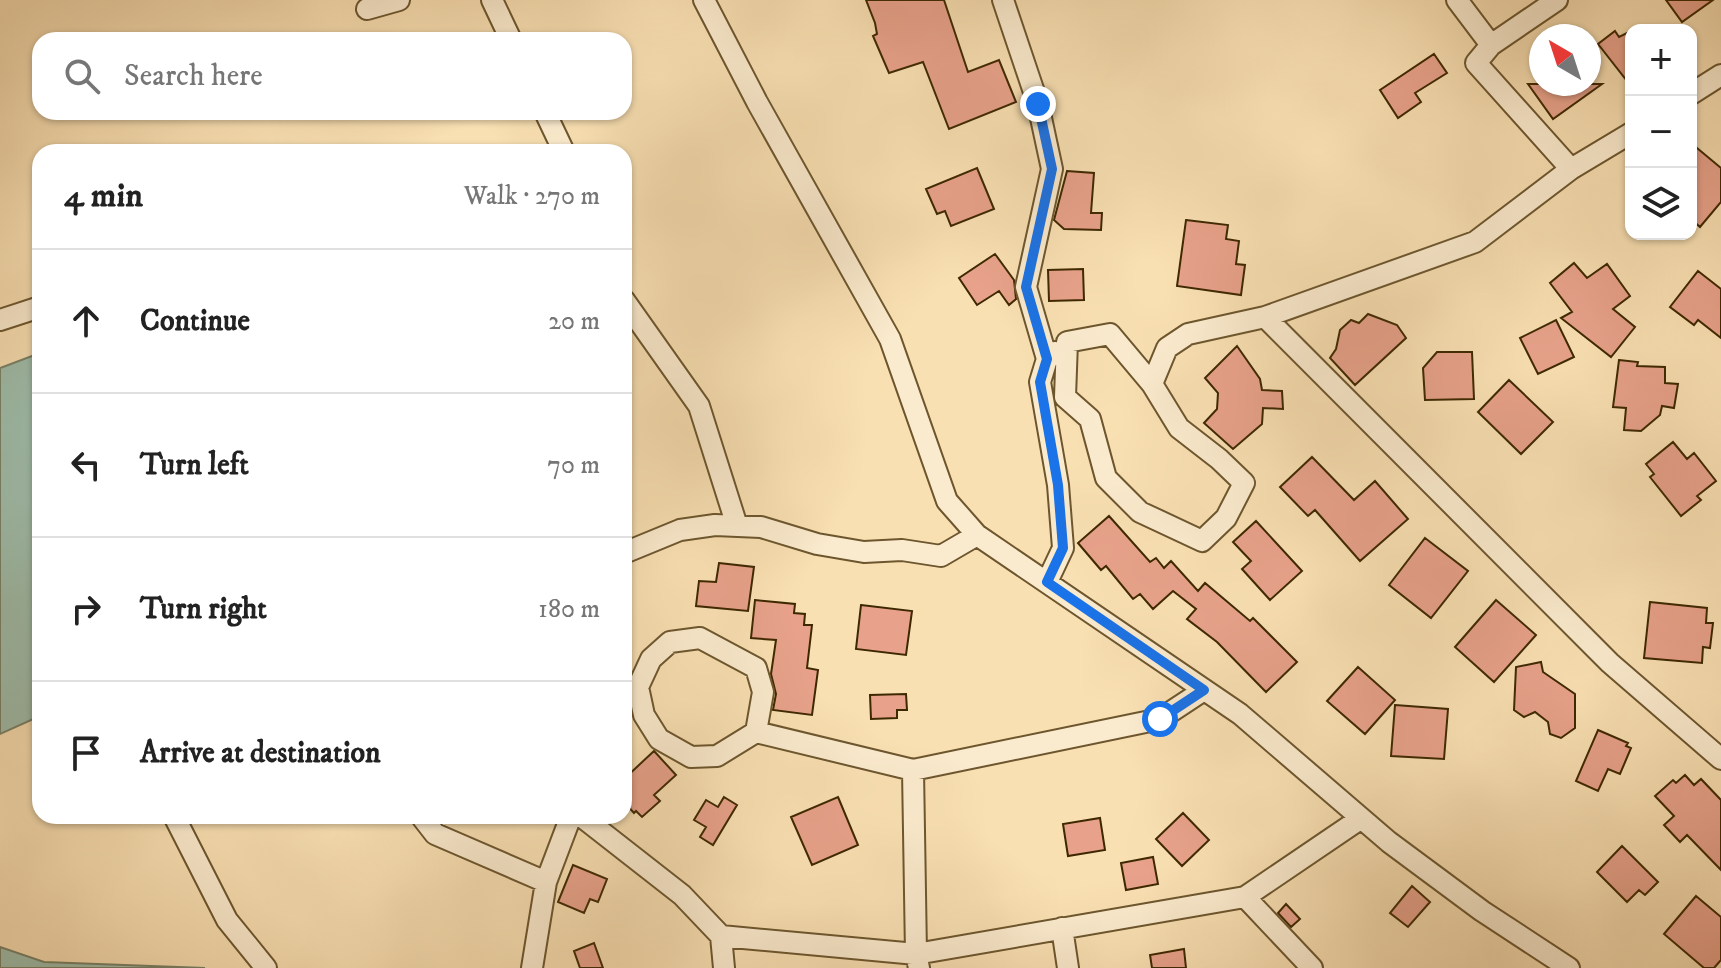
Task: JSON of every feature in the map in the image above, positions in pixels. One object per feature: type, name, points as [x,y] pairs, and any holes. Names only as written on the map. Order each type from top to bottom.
[{"type":"street","points":[[367,9],[399,0]]},
{"type":"street","points":[[492,0],[507,32]]},
{"type":"street","points":[[704,0],[757,102],[890,339],[947,501],[977,535],[1240,714],[1360,819],[1482,911],[1569,968]]},
{"type":"street","points":[[1003,0],[1038,104],[1052,169],[1026,287],[1047,359]]},
{"type":"street","points":[[1457,0],[1491,45]]},
{"type":"street","points":[[1557,0],[1491,45],[1476,63],[1571,169]]},
{"type":"street","points":[[1697,90],[1721,75]]},
{"type":"street","points":[[549,120],[560,144]]},
{"type":"street","points":[[1152,384],[1167,348],[1188,334],[1265,317],[1475,242],[1571,169],[1625,137]]},
{"type":"street","points":[[2,315],[32,309]]},
{"type":"street","points":[[632,311],[699,406],[737,526]]},
{"type":"street","points":[[1265,317],[1610,663],[1721,759]]},
{"type":"street","points":[[1047,582],[1063,548],[1058,485],[1040,382],[1047,359],[1067,342],[1110,334],[1152,384],[1179,428],[1244,483],[1226,518],[1202,541],[1140,512],[1106,478],[1090,419],[1065,397],[1067,342]]},
{"type":"street","points":[[632,550],[680,530],[715,525],[761,527],[817,544],[864,552],[902,550],[941,556],[977,535]]},
{"type":"street","points":[[756,732],[763,692],[756,668],[700,638],[670,642],[651,659],[638,687],[644,715],[659,739],[691,757],[717,756],[756,732],[913,770],[1160,719],[1204,690]]},
{"type":"street","points":[[913,770],[918,961]]},
{"type":"street","points":[[721,936],[918,961],[1062,928],[1245,897],[1360,819]]},
{"type":"street","points":[[178,824],[227,920],[266,968]]},
{"type":"street","points":[[427,824],[435,834],[546,882]]},
{"type":"street","points":[[532,968],[546,882],[568,824]]},
{"type":"street","points":[[591,824],[682,895],[721,936],[724,968]]},
{"type":"street","points":[[1245,897],[1312,968]]},
{"type":"street","points":[[1062,928],[1068,968]]},
{"type":"shaded area","points":[[32,356],[32,720],[0,734],[0,368]]},
{"type":"shaded area","points":[[0,947],[44,962],[205,968],[0,968]]},
{"type":"building","points":[[866,0],[944,0],[968,72],[999,60],[1016,102],[949,129],[923,62],[889,73],[873,36],[877,34],[875,23]]},
{"type":"building","points":[[1666,0],[1713,0],[1682,22]]},
{"type":"building","points":[[1615,31],[1619,37],[1625,34],[1625,78],[1601,48],[1601,42]]},
{"type":"building","points":[[1434,54],[1447,73],[1415,93],[1421,102],[1398,118],[1380,90]]},
{"type":"building","points":[[1537,96],[1585,96],[1553,119]]},
{"type":"building","points":[[1697,148],[1721,168],[1721,202],[1700,227],[1697,224]]},
{"type":"building","points":[[977,168],[994,209],[951,226],[945,211],[937,214],[926,189]]},
{"type":"building","points":[[1067,171],[1094,173],[1091,213],[1102,213],[1101,230],[1064,229],[1054,220]]},
{"type":"building","points":[[1186,220],[1228,225],[1226,239],[1239,241],[1236,264],[1245,265],[1241,295],[1177,286]]},
{"type":"building","points":[[995,254],[1014,280],[1016,299],[1009,305],[999,291],[977,305],[959,278]]},
{"type":"building","points":[[1574,263],[1587,278],[1607,264],[1630,296],[1613,309],[1635,327],[1611,357],[1561,318],[1572,312],[1550,283]]},
{"type":"building","points":[[1083,269],[1084,300],[1049,301],[1048,270]]},
{"type":"building","points":[[1698,271],[1721,289],[1721,338],[1698,320],[1694,325],[1670,307]]},
{"type":"building","points":[[1368,314],[1397,325],[1406,338],[1355,385],[1330,358],[1336,349],[1340,330],[1351,320],[1359,323]]},
{"type":"building","points":[[1556,320],[1574,357],[1538,374],[1520,338]]},
{"type":"building","points":[[1237,346],[1260,379],[1262,390],[1282,391],[1283,409],[1263,408],[1262,424],[1233,449],[1204,423],[1217,409],[1218,393],[1205,378]]},
{"type":"building","points":[[1437,352],[1472,352],[1474,399],[1425,400],[1423,368]]},
{"type":"building","points":[[1619,360],[1638,362],[1637,366],[1665,367],[1665,383],[1678,384],[1674,408],[1662,406],[1660,415],[1641,431],[1624,430],[1626,408],[1613,407]]},
{"type":"building","points":[[1509,380],[1553,422],[1521,454],[1478,412]]},
{"type":"building","points":[[1673,442],[1687,459],[1694,453],[1716,481],[1697,496],[1701,500],[1681,516],[1650,477],[1654,474],[1646,464]]},
{"type":"building","points":[[1312,457],[1354,500],[1375,481],[1408,519],[1360,561],[1315,510],[1308,516],[1280,487]]},
{"type":"building","points":[[1109,516],[1150,562],[1156,558],[1164,568],[1171,561],[1198,591],[1205,583],[1250,621],[1253,618],[1297,662],[1266,692],[1217,642],[1187,619],[1196,609],[1173,591],[1153,609],[1140,594],[1133,599],[1106,566],[1101,570],[1078,543]]},
{"type":"building","points":[[1256,521],[1302,571],[1270,600],[1242,569],[1251,561],[1233,542]]},
{"type":"building","points":[[1425,538],[1468,571],[1431,618],[1389,585]]},
{"type":"building","points":[[719,563],[754,567],[748,611],[696,606],[699,581],[716,582]]},
{"type":"building","points":[[755,600],[795,604],[794,613],[805,614],[804,625],[812,625],[807,668],[818,670],[812,715],[773,710],[776,694],[771,674],[776,640],[751,638]]},
{"type":"building","points":[[1496,600],[1536,635],[1494,682],[1455,647]]},
{"type":"building","points":[[1650,602],[1707,608],[1706,623],[1713,623],[1710,648],[1703,647],[1702,663],[1644,658]]},
{"type":"building","points":[[861,605],[912,611],[906,655],[856,649]]},
{"type":"building","points":[[1541,662],[1543,672],[1575,694],[1575,728],[1561,738],[1550,734],[1548,722],[1535,712],[1524,717],[1514,710],[1516,667]]},
{"type":"building","points":[[1358,667],[1395,700],[1365,734],[1327,701]]},
{"type":"building","points":[[906,694],[907,710],[897,710],[897,718],[871,719],[870,695]]},
{"type":"building","points":[[1395,705],[1448,709],[1444,759],[1391,756]]},
{"type":"building","points":[[1598,730],[1628,743],[1626,746],[1631,748],[1620,774],[1608,769],[1598,791],[1576,781]]},
{"type":"building","points":[[654,751],[676,775],[654,795],[660,801],[642,817],[632,811],[632,772]]},
{"type":"building","points":[[1685,775],[1694,785],[1701,779],[1721,800],[1721,870],[1687,835],[1680,842],[1664,825],[1674,816],[1655,796],[1673,780],[1676,783]]},
{"type":"building","points":[[724,797],[737,805],[713,845],[700,837],[706,827],[694,820],[706,800],[718,807]]},
{"type":"building","points":[[838,797],[858,845],[812,865],[791,817]]},
{"type":"building","points":[[1183,813],[1209,840],[1182,866],[1156,839]]},
{"type":"building","points":[[1100,818],[1105,850],[1068,856],[1063,824]]},
{"type":"building","points":[[1622,846],[1658,882],[1645,895],[1639,890],[1627,902],[1597,872]]},
{"type":"building","points":[[1153,857],[1158,884],[1126,890],[1121,863]]},
{"type":"building","points":[[573,865],[607,879],[598,902],[590,899],[584,913],[558,902]]},
{"type":"building","points":[[1412,886],[1430,902],[1408,927],[1390,913]]},
{"type":"building","points":[[1696,896],[1721,917],[1721,960],[1714,968],[1704,968],[1664,934]]},
{"type":"building","points":[[1286,904],[1300,919],[1291,927],[1278,913]]},
{"type":"building","points":[[594,943],[603,968],[580,968],[574,951]]},
{"type":"building","points":[[1184,949],[1186,968],[1152,968],[1150,955]]},
{"type":"route","points":[[1038,104],[1052,169],[1026,287],[1047,359],[1040,382],[1058,485],[1063,548],[1047,582],[1204,690],[1160,719]]}]
